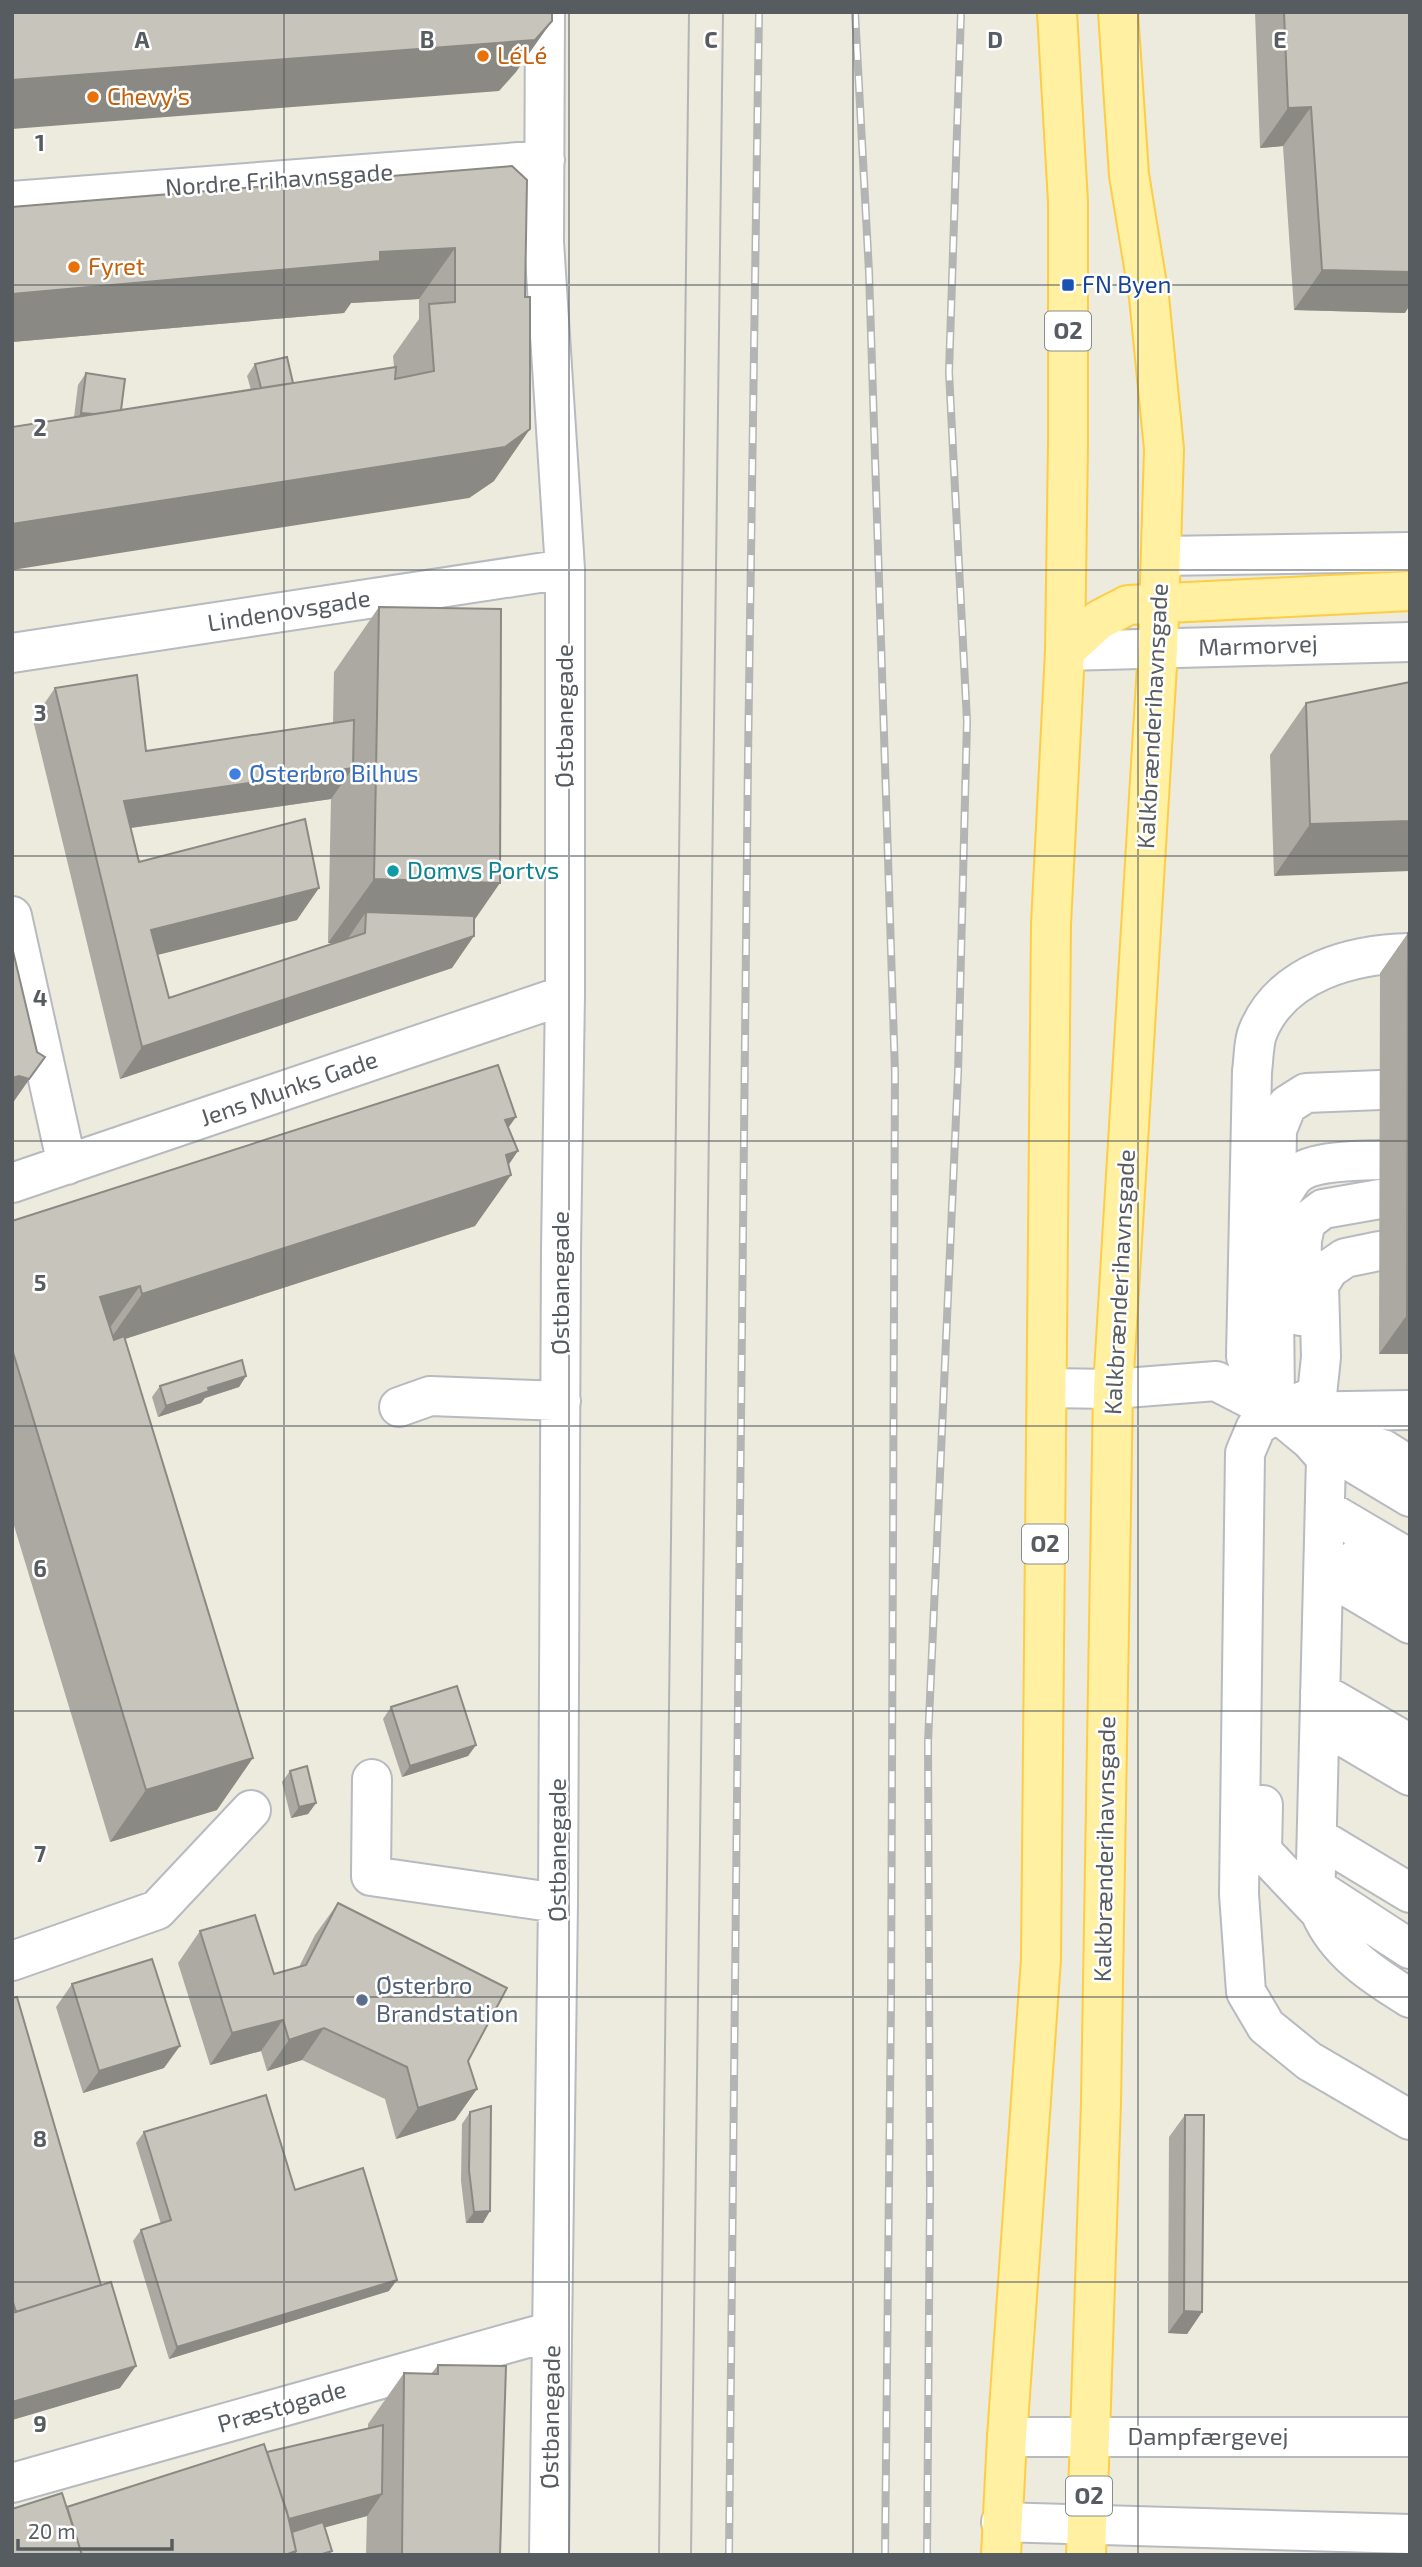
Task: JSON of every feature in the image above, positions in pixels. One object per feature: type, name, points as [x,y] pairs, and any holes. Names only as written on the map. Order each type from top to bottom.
[{"type":"main road","name":"O2","points":[[1001,2538],[1041,1959],[1051,924],[1065,651],[1069,421],[1068,202],[1057,12]]},
{"type":"main road","name":"Kalkbrænderihavnsgade","points":[[1087,2540],[1101,2102],[1113,1389],[1158,649],[1164,449],[1149,297],[1129,175],[1118,12]]},
{"type":"main road","points":[[1065,651],[1099,620],[1128,605],[1160,601],[1404,591]]},
{"type":"street","name":"Østbanegade","points":[[545,12],[544,242],[565,569],[565,995],[550,2555]]},
{"type":"street","name":"Nordre Frihavnsgade","points":[[12,201],[545,160]]},
{"type":"street","points":[[1161,556],[1399,553],[1409,642]]},
{"type":"street","name":"Lindenovsgade","points":[[12,653],[565,569]]},
{"type":"street","name":"Marmorvej","points":[[1065,651],[1409,642]]},
{"type":"street","points":[[12,916],[67,1165]]},
{"type":"street","points":[[1410,953],[1378,953],[1315,972],[1281,996],[1258,1030],[1252,1072],[1246,1357],[1323,1500],[1410,1623]]},
{"type":"street","name":"Jens Munks Gade","points":[[12,1183],[565,995]]},
{"type":"street","points":[[1276,1412],[1273,1382],[1278,1130],[1287,1105],[1306,1093],[1380,1090]]},
{"type":"street","points":[[1276,1205],[1295,1175],[1304,1171],[1329,1163],[1380,1160]]},
{"type":"street","points":[[1380,1199],[1323,1209],[1306,1222],[1302,1240],[1298,1378],[1276,1412],[1266,1453],[1262,1851],[1410,1920]]},
{"type":"street","points":[[1380,1251],[1345,1258],[1329,1269],[1319,1284],[1321,1357],[1317,1395],[1276,1412],[1256,1427],[1245,1453],[1239,1894],[1246,1992],[1266,2026],[1309,2061],[1410,2120]]},
{"type":"street","points":[[1047,1388],[1113,1389],[1216,1381],[1276,1412],[1410,1410]]},
{"type":"street","points":[[399,1407],[430,1396],[561,1401]]},
{"type":"street","points":[[1410,1466],[1382,1449],[1354,1443],[1323,1500],[1317,1875],[1340,1947],[1380,1980],[1410,1998]]},
{"type":"street","points":[[1323,1500],[1350,1461],[1410,1497]]},
{"type":"street","points":[[1323,1500],[1410,1530]]},
{"type":"street","points":[[1323,1500],[1410,1559]]},
{"type":"street","points":[[1323,1500],[1410,1589]]},
{"type":"street","points":[[1320,1708],[1410,1744]]},
{"type":"street","points":[[1320,1708],[1410,1776]]},
{"type":"street","points":[[372,1779],[371,1876],[558,1903]]},
{"type":"street","points":[[12,1961],[157,1910],[251,1810]]},
{"type":"street","points":[[1317,1875],[1410,1893]]},
{"type":"street","points":[[1317,1875],[1410,1949]]},
{"type":"street","name":"Præstøgade","points":[[12,2483],[552,2331]]},
{"type":"street","name":"Dampfærgevej","points":[[1007,2437],[1410,2437]]},
{"type":"street","points":[[1001,2538],[1087,2540],[1404,2532]]},
{"type":"building","points":[[12,12],[552,12],[552,21],[535,40],[12,80]]},
{"type":"building","points":[[1284,12],[1410,12],[1410,272],[1322,270],[1311,107],[1288,108]]},
{"type":"building","points":[[512,166],[527,180],[525,297],[530,297],[530,429],[505,447],[12,524],[12,427],[396,367],[395,379],[434,371],[429,304],[455,302],[455,248],[380,252],[380,261],[12,294],[12,207]]},
{"type":"building","points":[[287,357],[293,383],[261,388],[255,364]]},
{"type":"building","points":[[86,373],[125,379],[121,410],[81,413]]},
{"type":"building","points":[[379,607],[501,609],[500,883],[374,879]]},
{"type":"building","points":[[137,675],[146,751],[354,720],[353,768],[124,801],[139,862],[305,819],[319,888],[151,930],[169,998],[365,933],[366,912],[474,916],[474,936],[142,1047],[55,688]]},
{"type":"building","points":[[1410,682],[1410,821],[1310,824],[1306,703]]},
{"type":"building","points":[[1410,933],[1410,1315],[1407,1315]]},
{"type":"building","points":[[12,947],[37,1052],[45,1057],[29,1079],[19,1076],[12,1078]]},
{"type":"building","points":[[498,1065],[516,1117],[505,1120],[518,1151],[506,1155],[511,1175],[142,1294],[140,1286],[100,1297],[114,1340],[124,1336],[253,1758],[146,1790],[12,1349],[12,1221]]},
{"type":"building","points":[[242,1360],[246,1376],[208,1388],[209,1391],[166,1406],[160,1386]]},
{"type":"building","points":[[457,1686],[476,1745],[410,1766],[391,1707]]},
{"type":"building","points":[[307,1766],[316,1803],[299,1807],[290,1771]]},
{"type":"building","points":[[338,1903],[507,1988],[468,2061],[477,2089],[418,2108],[407,2067],[324,2028],[289,2040],[283,2020],[232,2033],[200,1931],[255,1915],[274,1974],[306,1965]]},
{"type":"building","points":[[152,1959],[180,2046],[99,2071],[72,1984]]},
{"type":"building","points":[[17,1997],[101,2285],[16,2312],[12,2299],[12,1998]]},
{"type":"building","points":[[266,2095],[295,2190],[363,2168],[397,2280],[177,2347],[141,2230],[171,2220],[144,2132]]},
{"type":"building","points":[[491,2106],[490,2211],[474,2212],[469,2170],[470,2112]]},
{"type":"building","points":[[1185,2115],[1204,2115],[1202,2312],[1184,2311]]},
{"type":"building","points":[[111,2282],[136,2366],[12,2402],[12,2313]]},
{"type":"building","points":[[438,2365],[506,2366],[500,2555],[402,2555],[404,2373],[438,2374]]},
{"type":"building","points":[[383,2425],[382,2494],[289,2519],[267,2452]]},
{"type":"building","points":[[264,2444],[287,2512],[296,2551],[285,2555],[82,2555],[67,2507]]},
{"type":"building","points":[[62,2493],[82,2555],[12,2555],[12,2509]]},
{"type":"building","points":[[323,2522],[332,2551],[319,2555],[293,2555],[296,2551],[292,2532]]},
{"type":"tram line","points":[[659,2555],[689,12]]},
{"type":"tram line","points":[[691,2555],[723,12]]},
{"type":"railway","points":[[729,2555],[748,758],[759,12]]},
{"type":"railway","points":[[855,12],[869,272],[895,1073],[891,2000],[885,2555]]},
{"type":"railway","points":[[927,2555],[930,2193],[928,1742],[958,1073],[967,721],[949,372],[961,12]]},
{"type":"place","name":"LéLé","points":[[483,56]]},
{"type":"place","name":"Chevy's","points":[[93,97]]},
{"type":"place","name":"Fyret","points":[[74,267]]},
{"type":"place","name":"FN Byen","points":[[1068,285]]},
{"type":"place","name":"Østerbro Bilhus","points":[[235,774]]},
{"type":"place","name":"Domvs Portvs","points":[[393,871]]},
{"type":"place","name":"Østerbro Brandstation","points":[[362,2000]]}]
